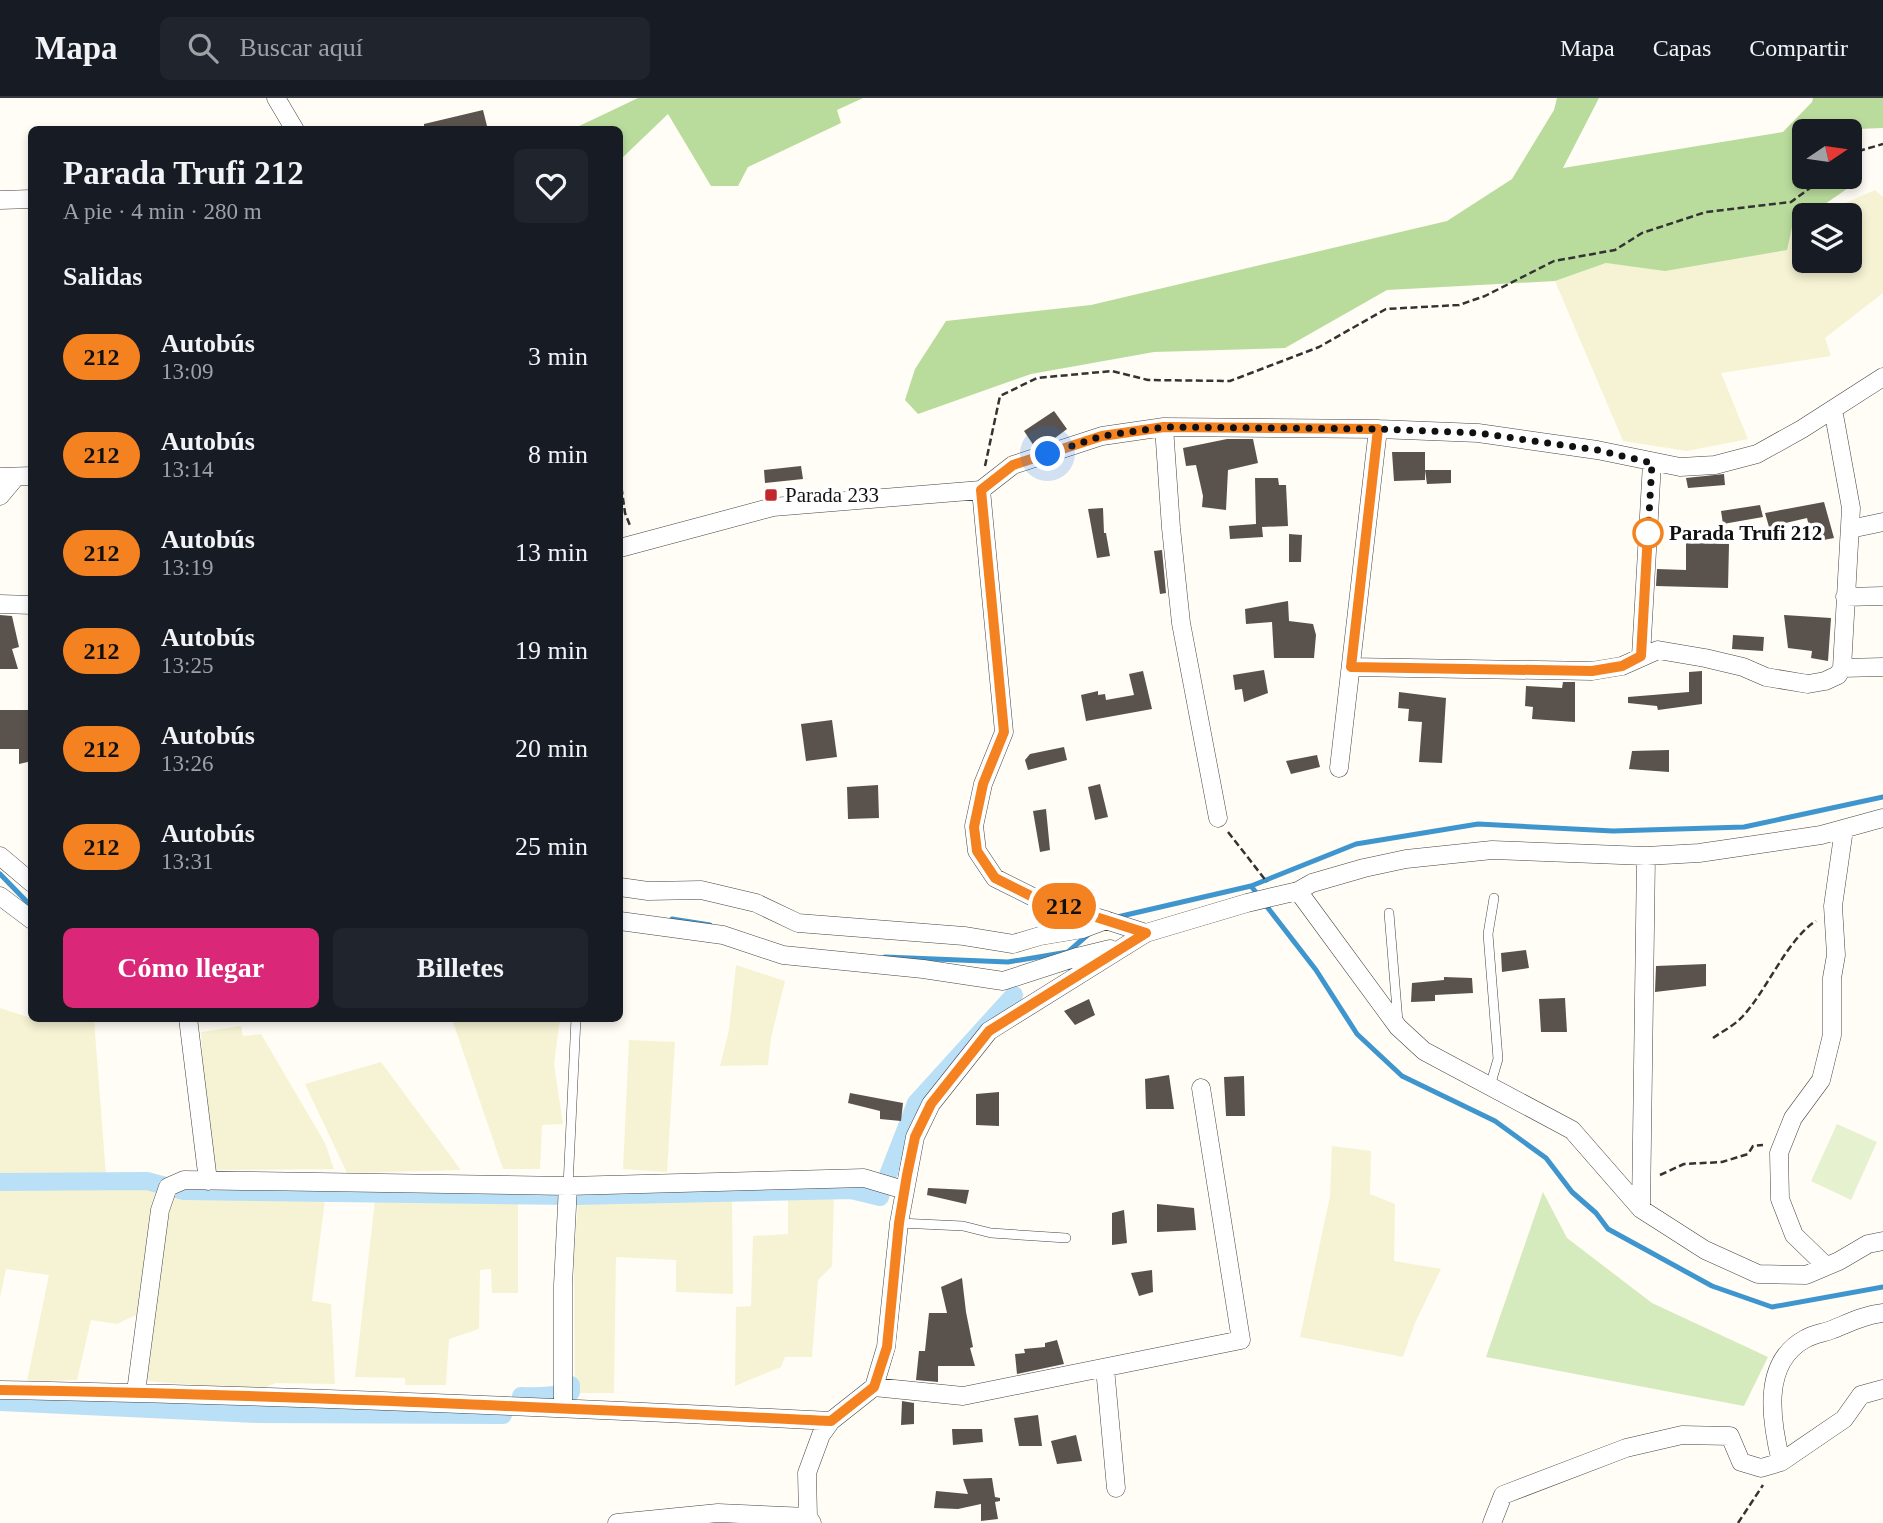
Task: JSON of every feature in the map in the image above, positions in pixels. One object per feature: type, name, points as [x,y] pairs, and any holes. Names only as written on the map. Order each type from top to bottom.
[{"type":"street","points":[[275,98],[292,126]]},
{"type":"street","points":[[0,200],[28,199]]},
{"type":"street","points":[[628,546],[773,507],[981,490],[1013,465],[1102,436],[1164,427],[1478,433],[1597,450],[1680,467],[1715,465],[1757,454],[1883,377]]},
{"type":"street","points":[[1351,667],[1592,671],[1622,666],[1658,650],[1705,657],[1766,677],[1808,684],[1838,675],[1842,668],[1852,508],[1833,410]]},
{"type":"street","points":[[1164,427],[1181,622],[1218,818]]},
{"type":"street","points":[[1339,768],[1378,429]]},
{"type":"street","points":[[1641,656],[1652,463]]},
{"type":"street","points":[[0,496],[16,477]]},
{"type":"street","points":[[981,490],[1004,732],[983,784],[974,827],[977,851],[995,878],[1033,897],[1146,933]]},
{"type":"street","points":[[1850,529],[1883,522]]},
{"type":"street","points":[[1845,597],[1883,596]]},
{"type":"street","points":[[0,604],[28,605]]},
{"type":"street","points":[[1842,668],[1883,667]]},
{"type":"street","points":[[617,1523],[718,1514],[808,1521],[807,1474],[821,1436],[831,1421],[874,1387],[887,1347],[904,1190],[915,1137],[931,1104],[989,1031],[1146,933],[1298,891],[1312,883],[1364,868],[1406,859],[1492,850],[1646,856],[1699,853],[1821,835],[1883,818]]},
{"type":"street","points":[[1826,1266],[1794,1235],[1780,1199],[1779,1153],[1793,1118],[1821,1080],[1832,1035],[1832,978],[1836,955],[1833,911],[1843,829]]},
{"type":"street","points":[[0,856],[28,880]]},
{"type":"street","points":[[1641,1204],[1646,856]]},
{"type":"street","points":[[623,887],[648,891],[701,890],[756,903],[797,923],[964,936],[1013,944],[1082,929],[1106,920]]},
{"type":"street","points":[[1298,891],[1398,1027],[1424,1051],[1572,1130],[1641,1204],[1705,1250],[1758,1274],[1806,1275],[1875,1242]]},
{"type":"street","points":[[0,896],[28,917]]},
{"type":"street","points":[[623,921],[723,935],[783,956],[923,969],[1003,981],[1077,957],[1125,946]]},
{"type":"street","points":[[188,1022],[208,1181]]},
{"type":"street","points":[[874,1387],[963,1396],[1241,1340],[1201,1088]]},
{"type":"street","points":[[136,1392],[160,1210],[168,1187],[184,1180],[568,1186],[864,1178],[904,1190]]},
{"type":"street","points":[[563,1408],[568,1186]]},
{"type":"street","points":[[1875,1242],[1873,1250],[1883,1256]]},
{"type":"street","points":[[1778,1464],[1772,1427],[1775,1372],[1785,1355],[1806,1338],[1857,1318],[1883,1313]]},
{"type":"street","points":[[1105,1368],[1116,1488]]},
{"type":"street","points":[[1492,1523],[1503,1494],[1626,1447],[1682,1435],[1730,1436],[1741,1462],[1760,1468],[1778,1464],[1844,1419],[1861,1395],[1883,1389]]},
{"type":"street","points":[[0,1390],[136,1392],[831,1421]]},
{"type":"lane","points":[[1490,1086],[1498,1059],[1488,934],[1494,898]]},
{"type":"lane","points":[[1389,913],[1398,1027]]},
{"type":"lane","points":[[568,1186],[576,1022]]},
{"type":"lane","points":[[899,1223],[963,1226],[990,1233],[1066,1238]]},
{"type":"path","points":[[1862,150],[1883,144]]},
{"type":"path","points":[[981,490],[1000,396],[1037,378],[1112,371],[1148,380],[1230,381],[1319,347],[1386,309],[1460,305],[1485,296],[1554,261],[1615,250],[1642,233],[1706,212],[1791,202],[1809,189]]},
{"type":"path","points":[[623,499],[628,546]]},
{"type":"path","points":[[1218,818],[1266,880],[1272,897]]},
{"type":"path","points":[[1713,1038],[1742,1017],[1803,929],[1833,911]]},
{"type":"path","points":[[1641,1204],[1661,1173],[1684,1164],[1722,1162],[1748,1154],[1753,1146],[1762,1146],[1768,1139],[1787,1133]]},
{"type":"path","points":[[1738,1523],[1778,1464]]},
{"type":"shaded area","points":[[1875,190],[1883,197],[1883,293],[1825,338],[1831,356],[1721,373],[1748,439],[1687,451],[1623,441],[1555,281],[1606,263],[1666,270],[1792,225],[1792,273],[1862,273],[1862,203],[1845,203]]},
{"type":"shaded area","points":[[736,965],[785,981],[771,1038],[768,1065],[720,1066],[729,1030]]},
{"type":"shaded area","points":[[0,1008],[28,1017],[28,1022],[94,1022],[106,1175],[0,1176]]},
{"type":"shaded area","points":[[453,1022],[560,1022],[554,1064],[563,1124],[542,1125],[540,1169],[503,1169]]},
{"type":"shaded area","points":[[241,1026],[243,1036],[261,1034],[325,1143],[334,1169],[215,1170],[206,1108],[201,1032]]},
{"type":"shaded area","points":[[629,1040],[675,1042],[667,1172],[623,1169]]},
{"type":"shaded area","points":[[381,1062],[461,1170],[347,1173],[305,1084]]},
{"type":"shaded area","points":[[1332,1146],[1371,1151],[1370,1194],[1395,1204],[1394,1261],[1441,1269],[1415,1323],[1403,1357],[1300,1337],[1330,1196]]},
{"type":"shaded area","points":[[148,1184],[160,1190],[140,1313],[117,1324],[91,1320],[77,1380],[27,1381],[49,1275],[6,1269],[0,1298],[0,1187]]},
{"type":"shaded area","points":[[788,1194],[834,1194],[832,1266],[818,1280],[812,1357],[785,1357],[781,1367],[735,1386],[736,1307],[751,1306],[753,1236],[788,1234]]},
{"type":"shaded area","points":[[175,1195],[325,1200],[312,1301],[331,1304],[335,1384],[276,1383],[258,1390],[145,1381],[166,1213]]},
{"type":"shaded area","points":[[375,1200],[518,1200],[518,1293],[492,1293],[491,1269],[480,1270],[479,1329],[449,1339],[446,1385],[405,1385],[405,1378],[355,1377]]},
{"type":"shaded area","points":[[732,1200],[733,1294],[676,1292],[676,1260],[616,1257],[614,1393],[575,1393],[574,1256],[578,1201]]},
{"type":"green space","points":[[638,98],[863,98],[837,110],[841,123],[748,167],[738,186],[711,186],[668,114],[623,157],[623,126],[579,126]]},
{"type":"green space","points":[[1557,98],[1599,98],[1563,168],[1783,132],[1792,123],[1792,189],[1847,189],[1826,203],[1792,203],[1792,227],[1787,250],[1665,271],[1606,263],[1555,281],[1387,290],[1285,348],[1154,352],[1031,374],[918,414],[905,400],[915,369],[946,321],[1091,305],[1447,221],[1512,179],[1554,110]]},
{"type":"green space","points":[[1813,98],[1883,98],[1883,128],[1862,129],[1862,119],[1796,119]]},
{"type":"green space","points":[[1837,1124],[1877,1142],[1851,1200],[1811,1181]]},
{"type":"green space","points":[[1543,1192],[1567,1238],[1652,1303],[1768,1357],[1744,1406],[1486,1357]]},
{"type":"building","points":[[483,110],[487,126],[424,126]]},
{"type":"building","points":[[1054,411],[1067,429],[1051,441],[1034,446],[1024,431]]},
{"type":"building","points":[[1227,439],[1253,439],[1258,463],[1228,470],[1226,510],[1202,507],[1203,496],[1196,465],[1186,466],[1183,448]]},
{"type":"building","points":[[1392,452],[1425,452],[1425,480],[1394,481]]},
{"type":"building","points":[[801,466],[803,479],[765,483],[764,470]]},
{"type":"building","points":[[1425,470],[1451,470],[1451,483],[1427,484]]},
{"type":"building","points":[[1724,474],[1725,485],[1688,488],[1686,478]]},
{"type":"building","points":[[1255,478],[1278,478],[1279,485],[1286,485],[1288,526],[1262,527],[1263,537],[1230,539],[1229,526],[1256,524]]},
{"type":"building","points":[[1824,502],[1834,538],[1813,542],[1807,518],[1769,527],[1765,513]]},
{"type":"building","points":[[1760,505],[1763,517],[1723,524],[1721,511]]},
{"type":"building","points":[[1103,508],[1104,533],[1110,556],[1097,558],[1088,509]]},
{"type":"building","points":[[1289,534],[1302,535],[1301,562],[1289,562]]},
{"type":"building","points":[[1686,543],[1729,544],[1728,588],[1656,586],[1657,569],[1686,570]]},
{"type":"building","points":[[1162,550],[1166,593],[1160,594],[1154,551]]},
{"type":"building","points":[[1288,601],[1289,621],[1313,624],[1316,635],[1314,658],[1274,658],[1272,622],[1246,624],[1245,609]]},
{"type":"building","points":[[0,615],[12,616],[19,647],[12,649],[18,669],[0,669]]},
{"type":"building","points":[[1784,615],[1831,618],[1828,661],[1811,658],[1812,651],[1788,648]]},
{"type":"building","points":[[1733,635],[1764,637],[1763,651],[1732,649]]},
{"type":"building","points":[[1264,670],[1268,693],[1244,702],[1242,689],[1235,690],[1233,675]]},
{"type":"building","points":[[1143,671],[1152,709],[1086,721],[1081,695],[1098,691],[1098,695],[1105,694],[1106,700],[1134,695],[1129,674]]},
{"type":"building","points":[[1702,671],[1702,704],[1658,710],[1657,706],[1628,703],[1628,697],[1689,692],[1689,672]]},
{"type":"building","points":[[1563,682],[1575,682],[1575,722],[1532,719],[1533,707],[1525,706],[1526,686],[1562,688]]},
{"type":"building","points":[[1399,692],[1446,698],[1442,763],[1419,762],[1422,722],[1408,721],[1409,709],[1398,708]]},
{"type":"building","points":[[0,710],[28,710],[28,762],[19,764],[19,749],[0,749]]},
{"type":"building","points":[[832,720],[837,757],[806,761],[801,724]]},
{"type":"building","points":[[1064,747],[1067,760],[1028,770],[1025,760],[1030,754]]},
{"type":"building","points":[[1669,750],[1669,772],[1629,769],[1632,751]]},
{"type":"building","points":[[1317,755],[1320,767],[1291,774],[1286,761]]},
{"type":"building","points":[[1100,784],[1108,817],[1095,820],[1088,787]]},
{"type":"building","points":[[878,785],[879,818],[848,819],[847,787]]},
{"type":"building","points":[[1046,809],[1050,850],[1040,852],[1033,811]]},
{"type":"building","points":[[1526,950],[1529,968],[1502,972],[1501,953]]},
{"type":"building","points":[[1706,964],[1706,986],[1655,992],[1656,966]]},
{"type":"building","points":[[1444,977],[1472,978],[1473,993],[1435,995],[1435,1001],[1411,1002],[1412,983],[1444,980]]},
{"type":"building","points":[[1565,998],[1567,1032],[1541,1032],[1539,999]]},
{"type":"building","points":[[1089,999],[1095,1015],[1075,1025],[1064,1011]]},
{"type":"building","points":[[1169,1075],[1174,1109],[1146,1109],[1145,1079]]},
{"type":"building","points":[[1244,1076],[1245,1116],[1226,1116],[1224,1077]]},
{"type":"building","points":[[999,1092],[999,1126],[976,1125],[976,1094]]},
{"type":"building","points":[[850,1093],[903,1103],[901,1121],[880,1119],[880,1111],[848,1103]]},
{"type":"building","points":[[928,1188],[969,1190],[966,1204],[927,1195]]},
{"type":"building","points":[[1157,1204],[1194,1208],[1196,1230],[1157,1232]]},
{"type":"building","points":[[1124,1210],[1127,1243],[1112,1245],[1112,1213]]},
{"type":"building","points":[[1152,1270],[1153,1292],[1139,1296],[1131,1273]]},
{"type":"building","points":[[962,1278],[973,1347],[970,1348],[975,1366],[938,1366],[938,1382],[916,1380],[919,1351],[925,1351],[929,1313],[947,1313],[941,1287]]},
{"type":"building","points":[[1057,1340],[1064,1364],[1017,1374],[1015,1354],[1025,1353],[1024,1349],[1045,1347],[1045,1343]]},
{"type":"building","points":[[902,1401],[914,1403],[914,1424],[901,1425]]},
{"type":"building","points":[[1038,1415],[1042,1446],[1019,1446],[1014,1418]]},
{"type":"building","points":[[952,1429],[982,1429],[983,1442],[953,1445]]},
{"type":"building","points":[[1076,1435],[1082,1461],[1057,1464],[1051,1441]]},
{"type":"building","points":[[992,1478],[995,1497],[1000,1498],[1000,1501],[995,1502],[998,1519],[981,1521],[981,1504],[958,1509],[934,1508],[936,1491],[968,1494],[963,1479]]},
{"type":"waterway","points":[[1251,886],[1356,844],[1478,824],[1613,831],[1744,827],[1883,797]]},
{"type":"waterway","points":[[0,874],[28,903]]},
{"type":"waterway","points":[[1113,918],[1251,886],[1316,970],[1357,1034],[1402,1076],[1495,1121],[1546,1158],[1572,1192],[1596,1213],[1608,1229],[1712,1286],[1772,1307],[1883,1287]]},
{"type":"waterway","points":[[672,919],[710,925]]},
{"type":"waterway","points":[[885,957],[1008,962],[1068,952],[1091,932]]},
{"type":"waterway","points":[[888,1175],[916,1103],[1014,995]]},
{"type":"waterway","points":[[0,1182],[147,1181],[184,1191],[575,1196],[851,1190],[880,1197],[881,1193]]},
{"type":"waterway","points":[[521,1396],[571,1392],[571,1385]]},
{"type":"waterway","points":[[0,1402],[257,1414],[503,1415]]},
{"type":"bus line","name":"212","points":[[0,1390],[136,1392],[831,1421],[874,1387],[887,1347],[899,1223],[907,1175],[915,1137],[931,1104],[989,1031],[1146,933],[1033,897],[995,878],[977,851],[974,827],[983,784],[1004,732],[981,490],[1013,465],[1102,436],[1164,427],[1378,429],[1351,667],[1592,671],[1622,666],[1641,656],[1648,533]]},
{"type":"place","name":"Parada 233","points":[[771,495]]},
{"type":"place","name":"Parada Trufi 212","points":[[1648,533]]},
{"type":"route","points":[[1048,454],[1102,436],[1164,427],[1478,433],[1597,450],[1652,463],[1648,533]]}]
